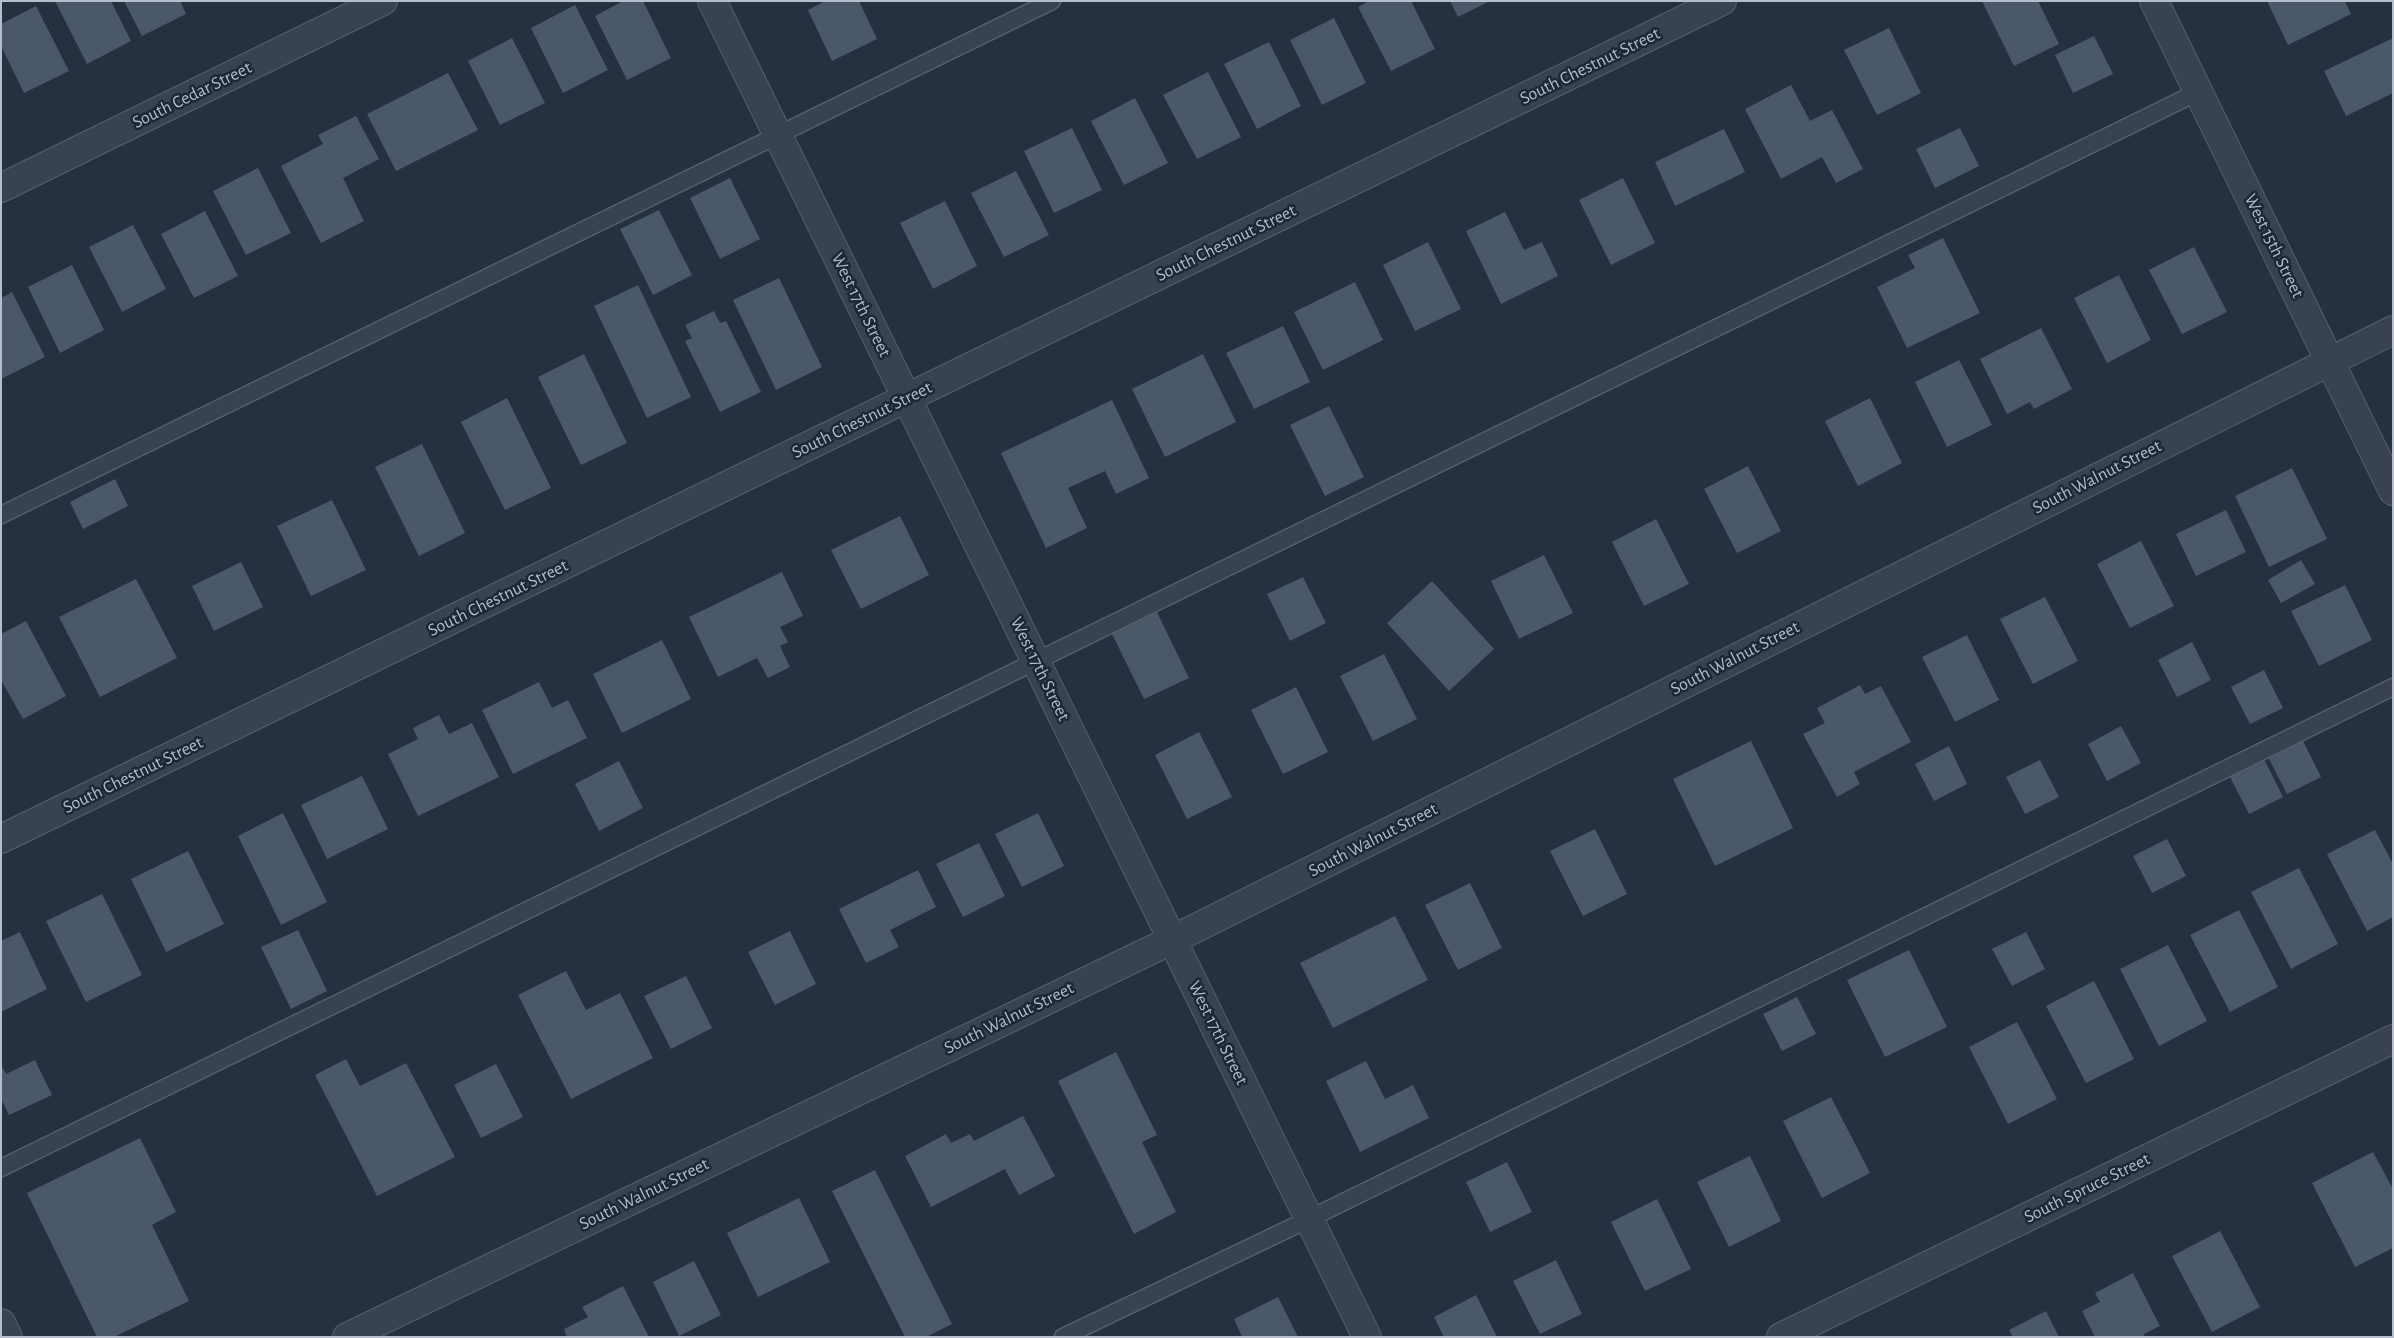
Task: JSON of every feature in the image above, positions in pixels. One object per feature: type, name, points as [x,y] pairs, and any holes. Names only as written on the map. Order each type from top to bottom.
[{"type":"street","name":"South Cedar Street","points":[[1,188],[383,1]]},
{"type":"street","name":"West 17th Street","points":[[712,1],[1367,1337]]},
{"type":"street","name":"South Chestnut Street","points":[[1,839],[1722,1]]},
{"type":"street","name":"West 15th Street","points":[[2154,1],[2393,491]]},
{"type":"street","name":"South Walnut Street","points":[[347,1337],[1172,940],[2393,330]]},
{"type":"street","name":"South Spruce Street","points":[[1780,1337],[2393,1039]]},
{"type":"street","points":[[1,1323],[8,1337]]},
{"type":"lane","points":[[1,515],[1052,1]]},
{"type":"lane","points":[[1,1168],[2198,92]]},
{"type":"lane","points":[[1063,1337],[1309,1219],[2393,687]]},
{"type":"building","points":[[55,1],[111,1],[131,41],[87,64]]},
{"type":"building","points":[[124,1],[180,1],[186,14],[142,36]]},
{"type":"building","points":[[623,1],[643,1],[671,58],[627,80],[595,16]]},
{"type":"building","points":[[825,1],[859,1],[877,39],[832,61],[808,10]]},
{"type":"building","points":[[1369,1],[1411,1],[1435,49],[1391,71],[1358,7]]},
{"type":"building","points":[[1450,1],[1490,1],[1458,17]]},
{"type":"building","points":[[1982,1],[2038,1],[2059,44],[2014,66]]},
{"type":"building","points":[[2267,1],[2345,1],[2351,14],[2288,45]]},
{"type":"building","points":[[575,5],[608,70],[563,93],[531,28]]},
{"type":"building","points":[[36,6],[69,71],[24,93],[1,46],[1,24]]},
{"type":"building","points":[[1334,18],[1366,83],[1322,105],[1290,40]]},
{"type":"building","points":[[1889,28],[1921,93],[1877,115],[1844,50]]},
{"type":"building","points":[[2094,36],[2113,74],[2073,93],[2055,55]]},
{"type":"building","points":[[512,38],[545,103],[500,125],[468,61]]},
{"type":"building","points":[[2393,38],[2393,93],[2346,116],[2324,71]]},
{"type":"building","points":[[1269,42],[1301,106],[1257,129],[1224,64]]},
{"type":"building","points":[[1208,72],[1241,137],[1197,159],[1163,95]]},
{"type":"building","points":[[448,73],[478,130],[396,171],[367,114]]},
{"type":"building","points":[[1791,85],[1810,121],[1832,110],[1863,169],[1836,183],[1822,157],[1781,179],[1745,109]]},
{"type":"building","points":[[1135,98],[1168,163],[1124,185],[1091,121]]},
{"type":"building","points":[[356,116],[379,159],[343,178],[364,221],[321,243],[281,166],[323,144],[318,135]]},
{"type":"building","points":[[1072,128],[1102,190],[1054,213],[1024,151]]},
{"type":"building","points":[[1960,128],[1979,166],[1935,188],[1916,149]]},
{"type":"building","points":[[1724,129],[1745,172],[1675,206],[1655,162]]},
{"type":"building","points":[[258,168],[291,233],[246,255],[213,191]]},
{"type":"building","points":[[1016,171],[1049,235],[1004,257],[971,193]]},
{"type":"building","points":[[730,178],[760,239],[720,259],[690,198]]},
{"type":"building","points":[[1623,178],[1655,243],[1611,265],[1579,200]]},
{"type":"building","points":[[945,201],[977,266],[933,289],[900,223]]},
{"type":"building","points":[[659,210],[692,275],[653,295],[620,229]]},
{"type":"building","points":[[205,211],[238,276],[194,298],[161,234]]},
{"type":"building","points":[[1505,212],[1524,250],[1542,242],[1558,276],[1501,304],[1466,231]]},
{"type":"building","points":[[133,225],[166,289],[122,312],[89,247]]},
{"type":"building","points":[[1943,238],[1980,313],[1907,348],[1877,287],[1915,268],[1908,255]]},
{"type":"building","points":[[1428,242],[1461,309],[1415,331],[1383,265]]},
{"type":"building","points":[[2194,247],[2227,312],[2182,334],[2149,270]]},
{"type":"building","points":[[72,265],[104,330],[60,353],[28,287]]},
{"type":"building","points":[[2119,275],[2151,340],[2107,363],[2074,298]]},
{"type":"building","points":[[779,278],[822,367],[776,390],[733,300]]},
{"type":"building","points":[[1355,282],[1383,340],[1323,370],[1294,312]]},
{"type":"building","points":[[638,285],[691,397],[647,418],[594,306]]},
{"type":"building","points":[[12,292],[45,357],[1,379],[1,298]]},
{"type":"building","points":[[714,311],[720,323],[726,321],[761,392],[720,412],[685,341],[692,338],[685,325]]},
{"type":"building","points":[[1283,326],[1310,382],[1254,409],[1226,353]]},
{"type":"building","points":[[2041,328],[2072,389],[2034,409],[2030,402],[2007,414],[1980,359]]},
{"type":"building","points":[[584,354],[627,443],[581,465],[538,377]]},
{"type":"building","points":[[1203,354],[1236,422],[1165,457],[1132,389]]},
{"type":"building","points":[[1959,360],[1992,425],[1947,447],[1915,382]]},
{"type":"building","points":[[507,398],[551,488],[505,510],[461,422]]},
{"type":"building","points":[[1870,398],[1902,463],[1858,486],[1825,421]]},
{"type":"building","points":[[1112,400],[1149,478],[1116,494],[1105,471],[1068,488],[1087,528],[1046,548],[1001,453]]},
{"type":"building","points":[[1329,406],[1364,477],[1325,496],[1290,425]]},
{"type":"building","points":[[422,444],[465,533],[419,556],[375,467]]},
{"type":"building","points":[[1748,466],[1781,531],[1737,553],[1704,489]]},
{"type":"building","points":[[2292,468],[2327,539],[2269,567],[2235,496]]},
{"type":"building","points":[[115,479],[128,506],[83,529],[70,502]]},
{"type":"building","points":[[332,500],[366,570],[311,596],[277,526]]},
{"type":"building","points":[[2226,510],[2246,552],[2196,576],[2176,534]]},
{"type":"building","points":[[900,516],[929,575],[861,609],[831,550]]},
{"type":"building","points":[[1656,519],[1689,584],[1644,606],[1612,542]]},
{"type":"building","points":[[2141,541],[2174,606],[2130,628],[2097,564]]},
{"type":"building","points":[[1544,555],[1573,613],[1519,639],[1491,581]]},
{"type":"building","points":[[2301,560],[2315,584],[2281,603],[2268,580]]},
{"type":"building","points":[[241,562],[263,607],[214,631],[192,586]]},
{"type":"building","points":[[782,572],[803,616],[780,627],[788,642],[780,646],[790,667],[768,678],[757,658],[718,677],[689,617]]},
{"type":"building","points":[[1303,577],[1326,623],[1290,641],[1267,594]]},
{"type":"building","points":[[136,579],[177,658],[100,697],[59,617]]},
{"type":"building","points":[[1432,581],[1494,649],[1449,691],[1387,623]]},
{"type":"building","points":[[2345,585],[2372,640],[2319,666],[2291,611]]},
{"type":"building","points":[[2045,597],[2078,661],[2033,684],[2000,619]]},
{"type":"building","points":[[1155,608],[1189,678],[1144,699],[1110,630]]},
{"type":"building","points":[[26,621],[66,696],[23,719],[1,680],[1,634]]},
{"type":"building","points":[[1967,635],[1999,700],[1955,722],[1922,657]]},
{"type":"building","points":[[662,640],[691,699],[622,733],[593,674]]},
{"type":"building","points":[[2192,642],[2211,680],[2177,697],[2158,660]]},
{"type":"building","points":[[1384,654],[1417,719],[1373,741],[1340,676]]},
{"type":"building","points":[[2264,670],[2283,708],[2250,724],[2231,687]]},
{"type":"building","points":[[539,682],[552,708],[568,700],[587,738],[513,774],[482,710]]},
{"type":"building","points":[[1860,685],[1865,694],[1881,686],[1911,742],[1854,772],[1860,784],[1837,797],[1803,734],[1825,723],[1817,708]]},
{"type":"building","points":[[1296,687],[1328,752],[1283,774],[1251,710]]},
{"type":"building","points":[[439,715],[449,734],[472,723],[499,777],[418,816],[388,754],[418,739],[413,728]]},
{"type":"building","points":[[2121,726],[2141,763],[2107,781],[2088,744]]},
{"type":"building","points":[[1199,732],[1232,797],[1187,819],[1155,755]]},
{"type":"building","points":[[2302,739],[2321,777],[2287,794],[2268,757]]},
{"type":"building","points":[[1751,741],[1793,828],[1715,866],[1673,779]]},
{"type":"building","points":[[1949,746],[1967,784],[1934,801],[1915,764]]},
{"type":"building","points":[[2264,759],[2283,797],[2249,814],[2230,777]]},
{"type":"building","points":[[2040,760],[2059,797],[2025,814],[2006,777]]},
{"type":"building","points":[[619,761],[643,808],[599,831],[575,784]]},
{"type":"building","points":[[362,776],[388,829],[327,859],[301,805]]},
{"type":"building","points":[[283,813],[327,902],[281,925],[238,836]]},
{"type":"building","points":[[1038,813],[1064,866],[1022,887],[995,834]]},
{"type":"building","points":[[1595,829],[1627,894],[1583,916],[1550,851]]},
{"type":"building","points":[[2375,830],[2393,864],[2393,917],[2367,931],[2327,854]]},
{"type":"building","points":[[2167,839],[2186,876],[2152,893],[2133,856]]},
{"type":"building","points":[[979,843],[1005,896],[963,917],[936,864]]},
{"type":"building","points":[[188,851],[224,924],[166,952],[131,879]]},
{"type":"building","points":[[2299,868],[2338,944],[2291,969],[2251,892]]},
{"type":"building","points":[[918,870],[936,907],[890,930],[899,947],[866,963],[839,909]]},
{"type":"building","points":[[1470,883],[1502,948],[1458,970],[1425,905]]},
{"type":"building","points":[[102,894],[142,975],[86,1002],[46,921]]},
{"type":"building","points":[[2239,910],[2278,987],[2230,1012],[2190,935]]},
{"type":"building","points":[[1395,916],[1428,980],[1333,1028],[1300,963]]},
{"type":"building","points":[[298,930],[327,991],[291,1009],[261,947]]},
{"type":"building","points":[[790,931],[816,984],[775,1005],[748,952]]},
{"type":"building","points":[[20,932],[47,989],[1,1012],[1,941]]},
{"type":"building","points":[[2026,932],[2045,969],[2012,986],[1992,949]]},
{"type":"building","points":[[2168,945],[2207,1021],[2159,1046],[2120,969]]},
{"type":"building","points":[[1909,950],[1947,1027],[1885,1057],[1847,980]]},
{"type":"building","points":[[566,971],[586,1010],[620,993],[653,1058],[571,1099],[518,995]]},
{"type":"building","points":[[686,976],[712,1028],[671,1049],[644,996]]},
{"type":"building","points":[[2094,981],[2134,1059],[2086,1083],[2046,1006]]},
{"type":"building","points":[[1797,997],[1816,1034],[1782,1051],[1763,1014]]},
{"type":"building","points":[[2017,1022],[2057,1099],[2008,1124],[1969,1047]]},
{"type":"building","points":[[1116,1052],[1157,1135],[1142,1142],[1176,1212],[1134,1234],[1058,1081]]},
{"type":"building","points":[[346,1059],[360,1086],[406,1063],[455,1157],[377,1196],[315,1075]]},
{"type":"building","points":[[35,1060],[52,1095],[9,1115],[1,1099],[1,1065],[6,1074]]},
{"type":"building","points":[[1366,1061],[1385,1099],[1413,1085],[1429,1118],[1360,1152],[1326,1081]]},
{"type":"building","points":[[496,1064],[523,1117],[481,1138],[454,1085]]},
{"type":"building","points":[[1831,1097],[1870,1173],[1822,1198],[1783,1121]]},
{"type":"building","points":[[1023,1116],[1055,1176],[1019,1195],[1005,1169],[931,1207],[905,1156],[946,1134],[951,1143],[970,1134],[974,1141]]},
{"type":"building","points":[[140,1138],[176,1212],[152,1225],[189,1301],[114,1337],[97,1337],[27,1193]]},
{"type":"building","points":[[2373,1152],[2393,1189],[2393,1248],[2355,1267],[2312,1183]]},
{"type":"building","points":[[1750,1156],[1781,1221],[1729,1247],[1697,1182]]},
{"type":"building","points":[[1507,1162],[1532,1212],[1490,1232],[1466,1182]]},
{"type":"building","points":[[875,1170],[952,1324],[926,1337],[905,1337],[832,1191]]},
{"type":"building","points":[[799,1198],[830,1262],[758,1297],[727,1233]]},
{"type":"building","points":[[1657,1199],[1691,1269],[1645,1291],[1611,1222]]},
{"type":"building","points":[[2220,1231],[2260,1307],[2212,1332],[2172,1256]]},
{"type":"building","points":[[1556,1260],[1582,1314],[1540,1334],[1513,1281]]},
{"type":"building","points":[[694,1261],[721,1315],[679,1336],[653,1282]]},
{"type":"building","points":[[2133,1273],[2160,1326],[2144,1334],[2145,1337],[2095,1337],[2082,1311],[2100,1302],[2095,1293]]},
{"type":"building","points":[[623,1286],[649,1337],[567,1337],[564,1329],[588,1317],[582,1307]]},
{"type":"building","points":[[1476,1295],[1497,1337],[1444,1337],[1434,1317]]},
{"type":"building","points":[[1278,1297],[1298,1337],[1242,1337],[1234,1319]]},
{"type":"building","points":[[2046,1311],[2059,1337],[2013,1337],[2009,1330]]}]
